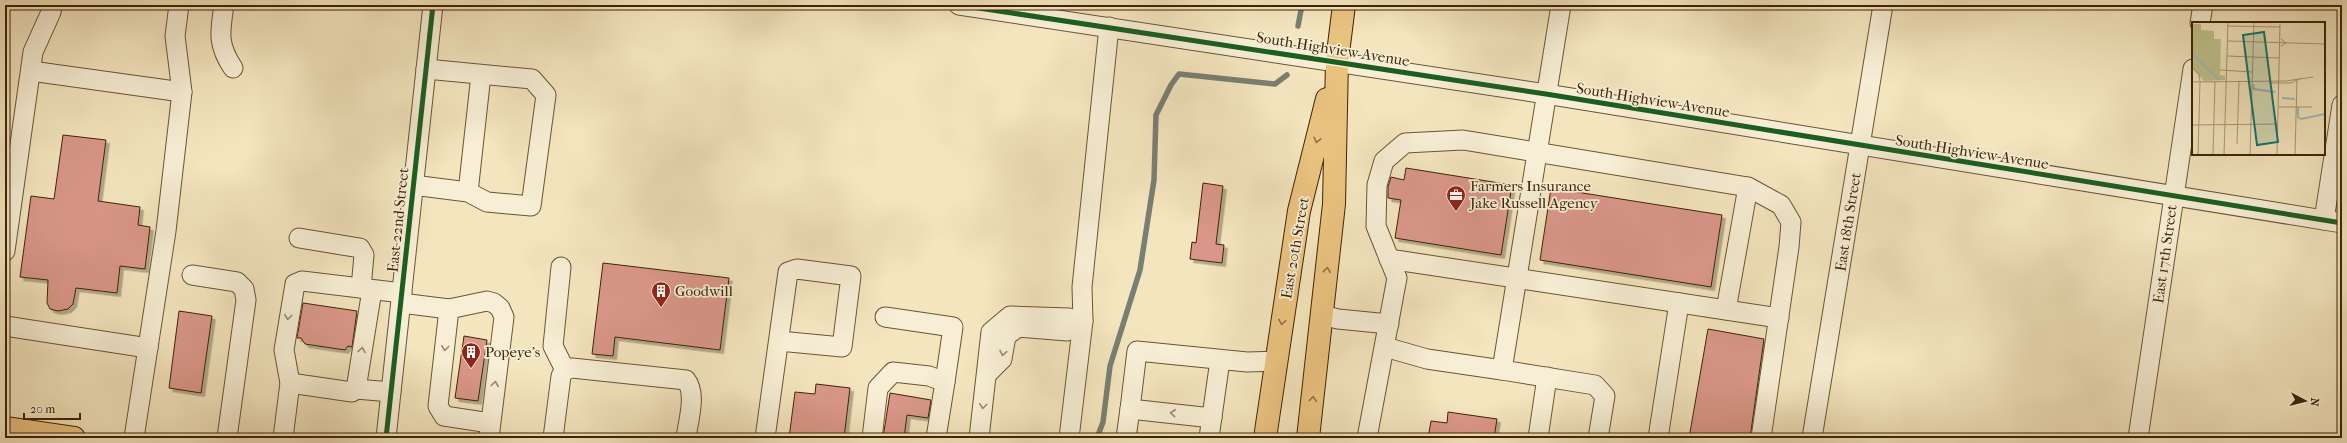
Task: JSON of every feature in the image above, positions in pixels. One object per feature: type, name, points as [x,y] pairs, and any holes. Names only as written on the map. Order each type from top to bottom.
[{"type":"main road","name":"East 20th Street","points":[[1308,438],[1334,204],[1337,62],[1344,5]]},
{"type":"main road","name":"East 20th Street","points":[[1265,438],[1299,211],[1337,62]]},
{"type":"main road","points":[[5,428],[65,437]]},
{"type":"street","points":[[5,251],[33,52],[51,12],[52,5]]},
{"type":"street","points":[[134,438],[166,231],[182,92],[174,36],[178,5]]},
{"type":"street","points":[[224,5],[220,38],[224,55],[233,68]]},
{"type":"street","name":"East 22nd Street","points":[[386,438],[433,5]]},
{"type":"street","name":"South Highview Avenue","points":[[959,5],[1546,94],[2333,222]]},
{"type":"street","points":[[1502,370],[1561,5]]},
{"type":"street","name":"East 18th Street","points":[[1812,438],[1883,5]]},
{"type":"street","points":[[2200,22],[2203,5]]},
{"type":"street","points":[[1069,438],[1082,287],[1109,28]]},
{"type":"street","points":[[414,185],[468,192],[487,202],[531,206],[546,95],[532,79],[426,69]]},
{"type":"street","points":[[31,72],[182,92]]},
{"type":"street","points":[[468,192],[481,75]]},
{"type":"street","name":"East 17th Street","points":[[2138,438],[2192,76]]},
{"type":"street","points":[[2333,222],[2342,105]]},
{"type":"street","points":[[1367,438],[1397,278],[1376,226],[1377,185],[1384,161],[1405,143],[1462,140],[1748,187],[1781,205],[1791,222],[1790,247],[1761,438]]},
{"type":"street","points":[[1726,310],[1748,187]]},
{"type":"street","points":[[299,238],[360,248],[364,254],[366,289],[356,389]]},
{"type":"street","points":[[1389,259],[1779,318]]},
{"type":"street","points":[[561,267],[552,346],[565,370]]},
{"type":"street","points":[[765,438],[788,272],[797,269],[851,276],[842,347],[779,341]]},
{"type":"street","points":[[192,275],[237,282],[244,289],[246,300],[227,438]]},
{"type":"street","points":[[283,438],[290,383],[284,350],[294,284],[302,281],[366,289],[449,309],[487,301],[494,303],[500,308],[504,317],[489,430],[444,416],[440,412],[438,406],[449,309]]},
{"type":"street","points":[[1658,438],[1679,303]]},
{"type":"street","points":[[1322,315],[1338,320],[1389,324]]},
{"type":"street","points":[[979,438],[991,332],[1010,316],[1068,318],[1080,321]]},
{"type":"street","points":[[885,317],[953,327],[936,438]]},
{"type":"street","points":[[5,326],[148,348]]},
{"type":"street","points":[[1385,347],[1426,359],[1595,385],[1605,396],[1598,438]]},
{"type":"street","points":[[1126,438],[1137,351],[1220,360],[1276,361]]},
{"type":"street","points":[[1209,438],[1220,360]]},
{"type":"street","points":[[553,438],[562,376],[565,370],[572,368],[686,380],[690,385],[691,394],[686,438]]},
{"type":"street","points":[[872,438],[878,388],[893,372],[929,376],[945,382]]},
{"type":"street","points":[[1538,438],[1547,377]]},
{"type":"street","points":[[290,383],[352,392],[356,389],[391,392]]},
{"type":"street","points":[[1130,408],[1212,418]]},
{"type":"building","points":[[63,135],[106,140],[98,201],[140,207],[138,225],[150,227],[145,269],[120,266],[117,293],[76,288],[73,304],[68,309],[58,311],[50,309],[47,303],[48,280],[20,277],[31,196],[54,199]]},
{"type":"building","points":[[1406,168],[1512,185],[1501,255],[1395,238],[1401,200],[1388,198],[1388,187],[1391,177],[1404,180]]},
{"type":"building","points":[[1203,183],[1223,186],[1216,244],[1224,245],[1222,263],[1190,259],[1192,242],[1196,243]]},
{"type":"building","points":[[1551,188],[1722,215],[1711,287],[1540,260]]},
{"type":"building","name":"Goodwill","points":[[603,263],[729,278],[720,350],[615,337],[613,356],[592,354]]},
{"type":"building","points":[[303,303],[357,311],[352,347],[348,346],[345,350],[305,344],[301,338],[297,338]]},
{"type":"building","points":[[179,311],[212,316],[201,393],[169,388]]},
{"type":"building","points":[[1708,329],[1764,339],[1750,438],[1689,438]]},
{"type":"building","name":"Popeye's","points":[[464,336],[487,340],[478,401],[455,398]]},
{"type":"building","points":[[816,384],[850,388],[844,438],[789,438],[795,392],[815,394]]},
{"type":"building","points":[[890,393],[931,400],[928,418],[907,415],[904,438],[883,438]]},
{"type":"building","points":[[1448,412],[1497,419],[1494,438],[1428,438],[1431,421],[1447,423]]},
{"type":"waterway","points":[[1298,26],[1302,5]]},
{"type":"waterway","points":[[1097,438],[1103,422],[1110,366],[1140,270],[1154,180],[1156,115],[1171,85],[1179,74],[1275,84],[1287,75]]},
{"type":"cycle path","points":[[386,438],[433,5]]},
{"type":"cycle path","points":[[959,5],[1546,94],[2342,223]]},
{"type":"place","name":"Farmers Insurance Jake Russell Agency","points":[[1456,212]]},
{"type":"place","name":"Goodwill","points":[[661,308]]},
{"type":"place","name":"Popeye's","points":[[471,369]]}]
